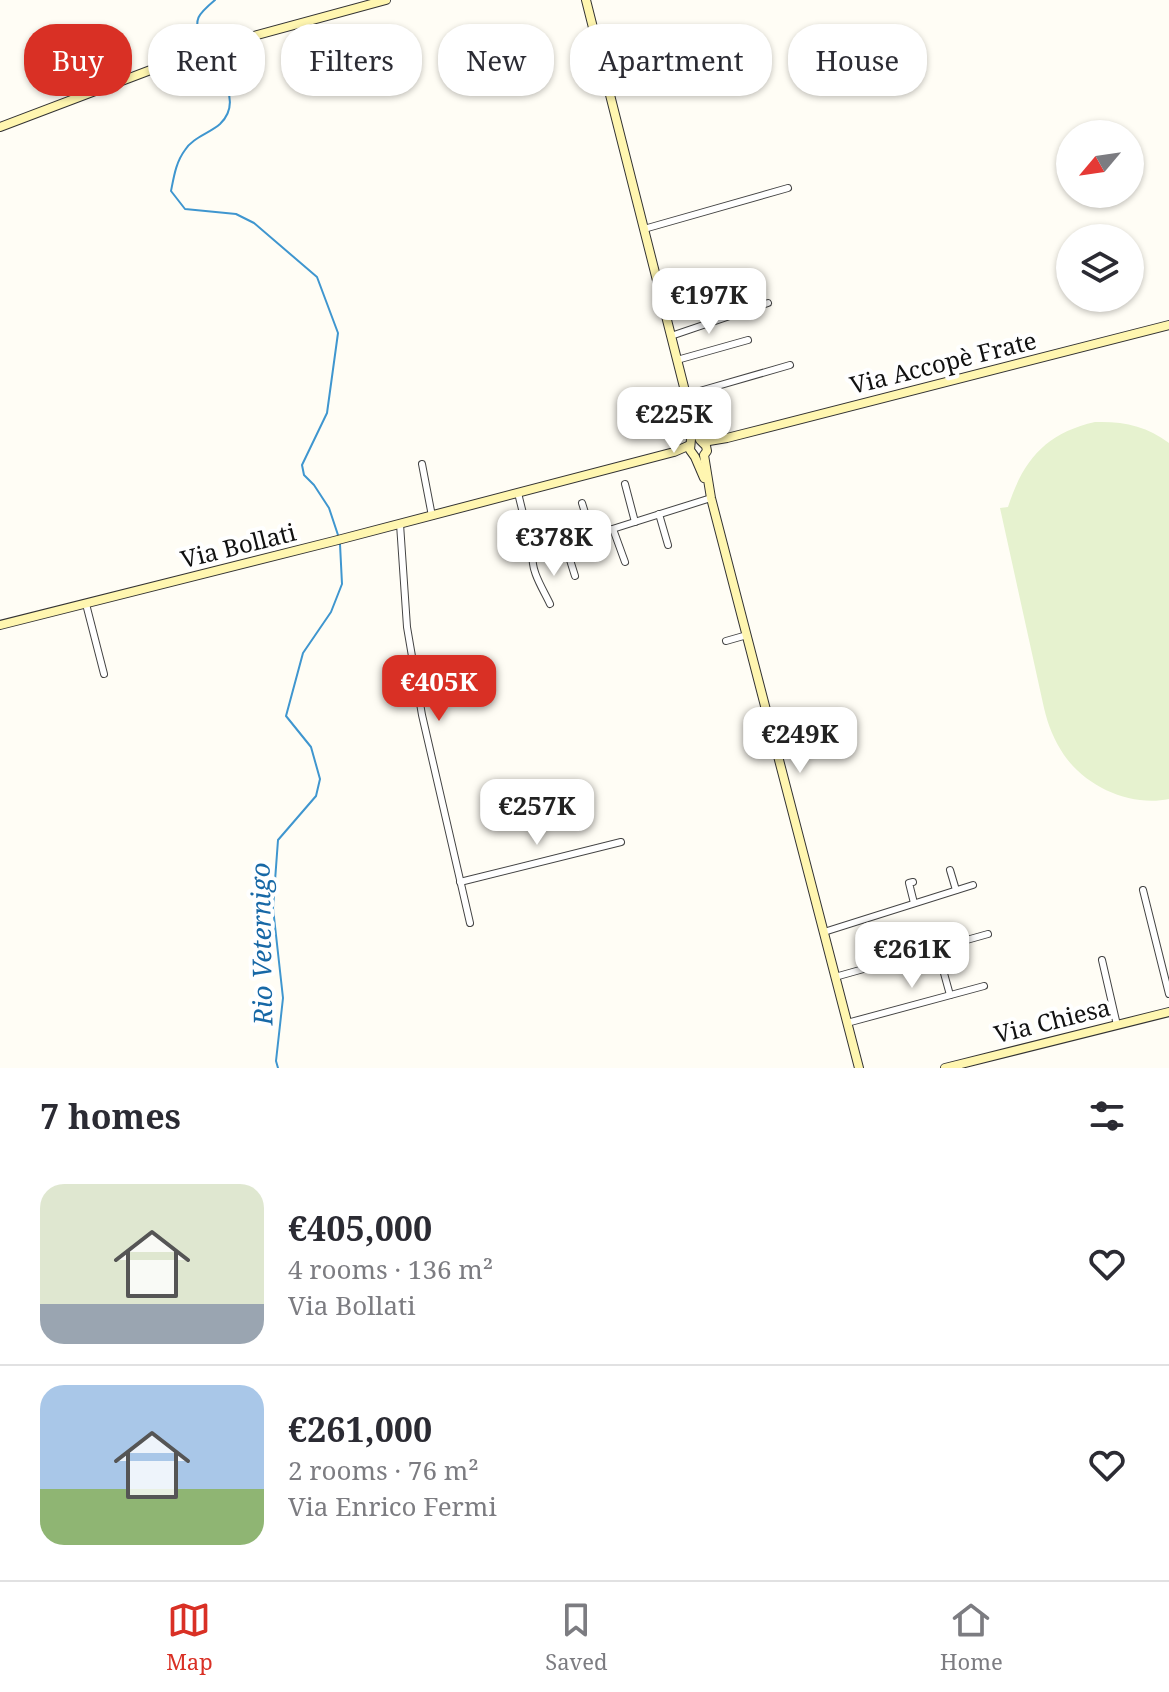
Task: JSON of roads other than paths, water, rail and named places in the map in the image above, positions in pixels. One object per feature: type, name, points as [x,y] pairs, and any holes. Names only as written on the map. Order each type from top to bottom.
[{"type":"main road","points":[[0,127],[202,50],[386,0]]},
{"type":"main road","points":[[586,0],[689,415],[859,1068]]},
{"type":"main road","name":"Via Accopè Frate","points":[[698,448],[1169,325]]},
{"type":"main road","name":"Via Bollati","points":[[0,625],[698,448]]},
{"type":"main road","name":"Via Chiesa","points":[[945,1068],[1169,1012]]},
{"type":"street","points":[[644,229],[788,188]]},
{"type":"street","points":[[671,336],[768,303]]},
{"type":"street","points":[[677,360],[748,340]]},
{"type":"street","points":[[686,395],[790,365]]},
{"type":"street","points":[[422,464],[432,516]]},
{"type":"street","points":[[625,484],[635,522]]},
{"type":"street","points":[[518,493],[534,569],[550,604]]},
{"type":"street","points":[[533,554],[659,514],[710,494]]},
{"type":"street","points":[[582,503],[592,535]]},
{"type":"street","points":[[659,514],[668,545]]},
{"type":"street","points":[[400,524],[407,627],[422,715],[470,923]]},
{"type":"street","points":[[613,529],[625,562]]},
{"type":"street","points":[[565,544],[575,576]]},
{"type":"street","points":[[86,604],[104,674]]},
{"type":"street","points":[[726,641],[747,635]]},
{"type":"street","points":[[460,882],[621,842]]},
{"type":"street","points":[[950,870],[956,890]]},
{"type":"street","points":[[913,882],[909,883],[914,903]]},
{"type":"street","points":[[824,932],[973,885]]},
{"type":"street","points":[[1143,890],[1169,994]]},
{"type":"street","points":[[835,977],[988,934]]},
{"type":"street","points":[[937,948],[950,995]]},
{"type":"street","points":[[1102,960],[1117,1025]]},
{"type":"street","points":[[847,1023],[984,986]]},
{"type":"waterway","name":"Rio Veternigo","points":[[197,24],[202,12],[215,0]]},
{"type":"waterway","name":"Rio Veternigo","points":[[229,96],[230,106],[220,124],[185,150],[177,164],[171,191],[185,209],[236,214],[254,223],[317,277],[338,333],[327,413],[302,465],[304,475],[329,508],[339,538]]},
{"type":"waterway","name":"Rio Veternigo","points":[[278,1068],[276,1061],[283,998],[273,908],[278,840],[316,796],[320,779],[311,747],[286,716],[303,653],[331,612],[342,584],[340,544]]}]
